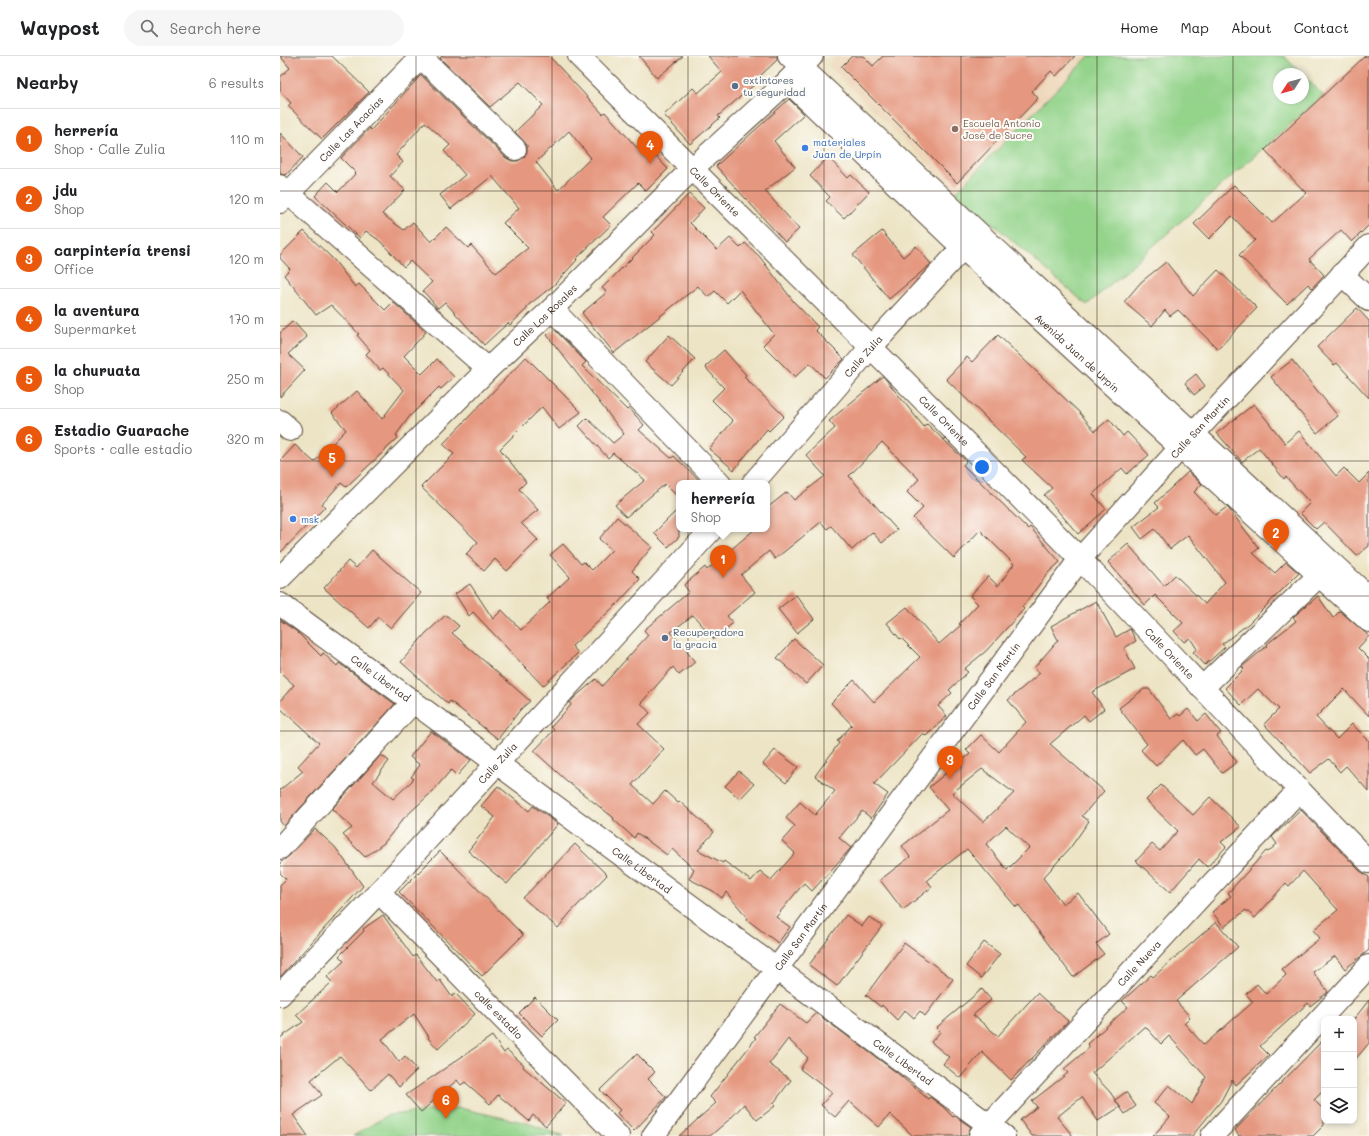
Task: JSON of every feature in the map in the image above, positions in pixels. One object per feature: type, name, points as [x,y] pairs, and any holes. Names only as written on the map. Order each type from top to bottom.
[{"type":"street","name":"Calle Oriente","points":[[579,56],[871,347],[1080,559],[1369,862]]},
{"type":"street","points":[[422,57],[515,149]]},
{"type":"street","name":"Calle Las Acacias","points":[[283,194],[422,57]]},
{"type":"street","name":"Calle Los Rosales","points":[[280,578],[488,370],[552,310],[798,65]]},
{"type":"street","name":"Avenida Juan de Urpín","points":[[798,65],[970,240],[1325,569],[1369,621]]},
{"type":"street","points":[[283,194],[488,370]]},
{"type":"street","name":"Calle Zulia","points":[[756,480],[871,347],[970,240]]},
{"type":"street","name":"Calle San Martín","points":[[653,1136],[1080,559],[1186,441],[1369,246]]},
{"type":"street","points":[[1342,274],[1369,300]]},
{"type":"street","points":[[552,310],[717,480]]},
{"type":"street","name":"Calle Zulia","points":[[280,995],[379,892],[709,532]]},
{"type":"street","points":[[1202,688],[1325,569]]},
{"type":"street","name":"Avenida Juan de Urpín","points":[[1325,569],[1369,598]]},
{"type":"street","name":"Calle Libertad","points":[[280,604],[776,968],[991,1133]]},
{"type":"street","points":[[280,848],[413,702]]},
{"type":"street","name":"Calle Nueva","points":[[991,1133],[1299,790]]},
{"type":"street","name":"calle estadio","points":[[379,892],[618,1136]]},
{"type":"street","points":[[1212,1136],[1369,966]]},
{"type":"shaded area","name":"Escuela Antonio José de Sucre","points":[[837,56],[1089,56],[956,192],[828,65]]},
{"type":"green space","points":[[1089,56],[1284,56],[1296,68],[1273,68],[1273,104],[1309,104],[1309,81],[1323,95],[1087,305],[956,192]]},
{"type":"green space","points":[[459,1108],[527,1123],[564,1136],[353,1136],[388,1115]]},
{"type":"building","points":[[280,56],[332,56],[369,92],[322,139],[288,106],[291,103],[280,91],[280,77],[290,68]]},
{"type":"building","points":[[442,56],[549,56],[603,114],[605,112],[639,150],[644,144],[668,169],[646,191],[638,183],[603,217],[611,225],[576,259],[577,260],[554,285],[526,307],[528,308],[510,325],[508,323],[484,345],[445,302],[438,308],[423,291],[432,282],[410,261],[404,267],[380,241],[366,231],[360,238],[315,196],[328,182],[338,192],[356,173],[341,158],[370,128],[371,130],[421,75],[506,158],[512,161],[518,161],[524,157],[527,152],[527,145],[515,132],[543,105],[520,82],[490,107],[440,58]],"holes":[[[425,122],[450,145],[444,151],[465,175],[440,195],[451,209],[492,176],[519,208],[503,223],[528,248],[496,273],[471,245],[468,248],[446,227],[431,242],[413,222],[404,230],[382,214],[405,190],[390,176],[403,162],[396,155]],[[569,131],[591,158],[558,190],[536,162]]]},
{"type":"building","points":[[639,56],[683,56],[657,78]]},
{"type":"building","points":[[708,56],[777,56],[777,60],[760,76],[762,78],[718,116],[720,118],[690,144],[664,115],[693,88],[698,93],[722,72]]},
{"type":"building","name":"Escuela Antonio José de Sucre","points":[[852,56],[863,56],[873,66],[883,56],[1075,56],[1056,76],[1051,71],[1032,91],[1038,98],[957,183],[841,67]]},
{"type":"building","points":[[1365,56],[1369,56],[1369,225],[1352,242],[1341,230],[1309,259],[1324,275],[1312,288],[1308,284],[1287,304],[1239,255],[1255,240],[1232,216],[1209,239],[1194,224],[1234,185],[1272,223],[1306,193],[1265,150]]},
{"type":"building","points":[[789,99],[804,114],[774,141],[795,167],[765,191],[799,229],[785,242],[716,166]]},
{"type":"building","points":[[280,133],[303,157],[286,175],[280,174]]},
{"type":"building","points":[[828,157],[848,178],[851,175],[869,192],[844,218],[826,201],[830,197],[810,176]]},
{"type":"building","points":[[689,194],[704,208],[690,223],[717,250],[730,238],[740,248],[745,243],[759,256],[794,302],[818,327],[815,330],[844,359],[825,378],[810,363],[795,377],[763,345],[774,334],[740,290],[727,303],[715,291],[708,297],[698,286],[614,353],[582,313],[607,292],[602,288],[655,235],[652,232]]},
{"type":"building","points":[[304,231],[334,260],[355,287],[359,284],[385,310],[393,302],[426,332],[404,356],[422,374],[437,359],[454,377],[441,389],[439,387],[410,416],[396,435],[398,438],[346,487],[341,483],[322,504],[325,507],[280,553],[280,461],[295,445],[314,462],[346,430],[332,413],[357,391],[382,419],[404,390],[383,368],[380,370],[366,354],[370,350],[357,335],[359,334],[331,305],[316,315],[284,275],[290,269],[280,258],[280,255]]},
{"type":"building","points":[[882,231],[903,257],[916,246],[931,264],[889,299],[853,255]]},
{"type":"building","points":[[1166,262],[1193,296],[1218,270],[1257,308],[1218,349],[1178,310],[1170,316],[1165,310],[1152,326],[1124,302],[1141,282]]},
{"type":"building","points":[[1357,308],[1369,321],[1369,398],[1337,363],[1334,365],[1317,347]]},
{"type":"building","points":[[293,321],[307,337],[288,354],[305,370],[280,397],[280,333]]},
{"type":"building","points":[[555,330],[586,362],[582,366],[627,410],[629,408],[644,425],[639,430],[671,458],[674,456],[699,480],[676,480],[676,495],[665,484],[626,517],[615,505],[645,480],[613,453],[608,458],[579,426],[587,418],[613,443],[624,434],[547,335]]},
{"type":"building","points":[[669,335],[695,359],[671,385],[645,362]]},
{"type":"building","points":[[998,335],[1079,412],[1095,431],[1109,419],[1123,436],[1127,432],[1149,455],[1127,474],[1122,468],[1093,494],[1106,509],[1078,534],[1044,495],[1052,488],[1022,460],[1026,457],[946,379],[967,357],[972,362]]},
{"type":"building","points":[[724,350],[746,375],[744,377],[784,416],[769,431],[767,429],[734,470],[709,449],[733,421],[712,400],[724,388],[705,367]]},
{"type":"building","points":[[526,357],[581,412],[559,429],[542,407],[500,449],[526,482],[519,489],[538,510],[521,523],[538,540],[507,571],[495,559],[484,571],[466,554],[478,542],[421,487],[454,454],[443,444]]},
{"type":"building","points":[[1292,360],[1338,416],[1317,433],[1271,377]]},
{"type":"building","points":[[1196,374],[1205,386],[1194,395],[1185,383]]},
{"type":"building","points":[[883,376],[924,427],[927,424],[966,461],[963,465],[1028,529],[1030,527],[1060,562],[1048,573],[1022,607],[1024,609],[986,651],[964,669],[968,672],[949,690],[952,693],[938,706],[947,716],[926,736],[923,733],[874,784],[888,794],[871,818],[862,811],[839,838],[851,848],[812,891],[804,883],[776,917],[790,927],[778,943],[746,919],[747,917],[726,892],[722,898],[713,891],[689,879],[694,869],[672,849],[667,855],[637,833],[634,838],[613,819],[614,818],[568,782],[534,751],[554,730],[551,727],[571,705],[570,703],[574,698],[596,679],[602,686],[648,635],[644,630],[689,592],[684,585],[705,567],[707,570],[751,532],[770,532],[770,506],[787,492],[794,500],[825,476],[806,455],[835,428],[829,421]],"holes":[[[882,442],[919,479],[907,492],[923,508],[913,518],[954,558],[980,530],[1014,564],[998,586],[988,576],[970,596],[978,604],[959,624],[961,625],[939,644],[907,607],[887,623],[900,639],[901,638],[920,657],[874,702],[854,680],[831,703],[852,725],[837,741],[839,743],[815,776],[835,791],[815,815],[800,802],[786,818],[795,826],[782,841],[795,853],[771,880],[760,871],[751,881],[724,861],[723,863],[698,850],[714,832],[679,801],[678,803],[665,791],[653,804],[632,785],[664,749],[638,724],[650,713],[641,703],[673,667],[679,675],[695,662],[671,632],[693,615],[714,639],[733,623],[727,616],[755,592],[741,575],[769,551],[775,559],[821,522],[827,529],[831,526],[852,550],[872,532],[882,543],[897,530],[849,476]]]},
{"type":"building","points":[[1254,404],[1285,443],[1299,431],[1336,476],[1344,468],[1359,483],[1369,473],[1369,546],[1357,556],[1324,522],[1316,529],[1300,513],[1310,503],[1286,477],[1284,479],[1259,448],[1242,462],[1217,433]]},
{"type":"building","points":[[1188,472],[1202,484],[1194,492],[1216,515],[1227,507],[1229,509],[1259,548],[1253,553],[1275,573],[1286,562],[1299,573],[1248,624],[1222,644],[1225,647],[1205,665],[1193,652],[1197,649],[1190,638],[1184,642],[1174,631],[1183,623],[1155,595],[1145,605],[1108,562],[1128,544],[1164,586],[1175,575],[1205,604],[1225,582],[1188,535],[1170,549],[1155,529],[1142,539],[1133,527],[1159,507],[1155,503]]},
{"type":"building","points":[[676,511],[676,532],[679,532],[679,537],[668,547],[654,533]]},
{"type":"building","points":[[617,517],[652,547],[632,571],[640,579],[619,602],[572,646],[578,653],[543,686],[473,612],[469,616],[455,594],[470,584],[493,619],[502,610],[521,630],[550,602],[547,598],[570,577],[550,555],[563,544],[581,564],[584,562],[592,570],[612,550],[599,539]]},
{"type":"building","points":[[372,550],[421,593],[391,628],[378,617],[369,628],[324,588],[348,561],[356,568]]},
{"type":"building","points":[[796,595],[814,619],[797,633],[778,609]]},
{"type":"building","points":[[1318,596],[1333,618],[1340,611],[1369,636],[1358,648],[1369,659],[1369,716],[1344,689],[1316,717],[1337,739],[1352,724],[1369,741],[1369,792],[1346,766],[1340,772],[1329,759],[1310,773],[1264,724],[1279,709],[1258,689],[1241,705],[1225,688],[1244,669],[1242,667],[1268,645],[1267,644],[1296,621],[1293,617]]},
{"type":"building","points":[[1096,601],[1116,637],[1130,629],[1136,641],[1124,648],[1135,669],[1092,692],[1104,709],[1089,721],[1084,715],[1050,744],[1104,791],[1082,816],[1089,821],[1070,848],[1043,878],[1063,904],[1078,893],[1109,934],[1096,944],[1104,954],[1073,977],[1019,905],[1016,907],[967,849],[927,880],[932,887],[903,910],[880,880],[910,857],[902,846],[948,810],[929,787],[970,754],[966,750],[981,735],[999,752],[1026,722],[1008,700],[1040,673],[1034,668],[1058,640],[1051,626]],"holes":[[[982,769],[1014,793],[983,822],[952,793]],[[1006,826],[1029,848],[1007,870],[986,844]]]},
{"type":"building","points":[[446,615],[459,626],[452,633],[530,701],[520,710],[498,739],[450,701],[448,704],[401,662],[426,633]]},
{"type":"building","points":[[280,620],[296,631],[321,656],[323,653],[337,666],[339,663],[395,704],[284,826],[280,821],[280,790],[303,771],[298,766],[319,743],[280,708],[280,701],[294,685],[280,672]]},
{"type":"building","points":[[794,639],[823,665],[806,684],[777,658]]},
{"type":"building","points":[[1144,689],[1149,689],[1171,719],[1178,714],[1180,716],[1188,709],[1198,721],[1206,714],[1221,733],[1217,736],[1237,762],[1222,773],[1203,749],[1195,755],[1183,740],[1156,766],[1141,750],[1147,744],[1119,708]]},
{"type":"building","points":[[431,731],[471,760],[457,776],[451,770],[433,791],[403,819],[384,843],[365,857],[343,835],[352,828],[332,809],[381,755],[389,761],[373,782],[393,799],[414,779],[411,777],[420,765],[410,757]]},
{"type":"building","points":[[775,750],[798,767],[786,783],[763,764]]},
{"type":"building","points":[[739,771],[754,784],[740,799],[725,786]]},
{"type":"building","points":[[1161,785],[1193,815],[1210,797],[1241,827],[1221,842],[1226,847],[1207,867],[1199,859],[1170,892],[1136,861],[1152,844],[1160,851],[1178,831],[1146,800]]},
{"type":"building","points":[[498,786],[529,811],[533,806],[558,824],[507,884],[468,851],[495,817],[481,806]]},
{"type":"building","points":[[1301,810],[1360,871],[1369,877],[1369,950],[1345,969],[1335,956],[1313,972],[1328,992],[1310,1006],[1308,1003],[1260,1046],[1269,1055],[1236,1085],[1232,1080],[1221,1101],[1192,1136],[1153,1136],[1170,1117],[1154,1103],[1169,1085],[1192,1104],[1206,1077],[1169,1036],[1161,1044],[1145,1026],[1092,1073],[1110,1092],[1120,1107],[1098,1121],[1082,1097],[1057,1117],[1073,1136],[1032,1136],[1020,1120],[1037,1107],[1032,1101],[1068,1073],[1064,1069],[1090,1047],[1087,1044],[1128,1007],[1122,1001],[1151,975],[1153,977],[1216,922],[1238,947],[1176,1001],[1190,1017],[1184,1023],[1204,1045],[1253,1002],[1246,994],[1257,984],[1266,994],[1286,975],[1282,969],[1320,938],[1313,930],[1338,910],[1303,871],[1289,886],[1286,883],[1255,918],[1246,910],[1224,927],[1212,912],[1231,896],[1228,893],[1266,851],[1268,852],[1277,844],[1272,837]]},
{"type":"building","points":[[315,829],[335,847],[363,886],[280,977],[280,885],[286,879],[280,873],[280,863],[289,856]]},
{"type":"building","points":[[575,844],[607,875],[570,913],[558,928],[523,898]]},
{"type":"building","points":[[440,851],[523,935],[482,976],[399,892]]},
{"type":"building","points":[[383,915],[413,957],[416,955],[437,982],[440,980],[452,997],[455,993],[475,1014],[438,1049],[428,1038],[429,1037],[414,1014],[382,1039],[399,1062],[405,1056],[417,1070],[399,1087],[388,1074],[371,1090],[340,1056],[311,1080],[322,1095],[293,1115],[308,1136],[280,1136],[280,1038],[303,1022],[296,1015],[332,982],[327,977],[344,961],[339,956],[364,931],[363,929]]},
{"type":"building","points":[[846,915],[862,926],[869,917],[882,926],[837,986],[809,965]]},
{"type":"building","points":[[984,942],[1000,954],[981,978],[966,966]]},
{"type":"building","points":[[904,943],[953,979],[925,1016],[920,1011],[914,1018],[905,1010],[897,1020],[882,1005],[881,1007],[866,995]]},
{"type":"building","points":[[982,989],[991,1000],[973,1015],[998,1036],[1037,993],[1068,1021],[1011,1080],[982,1052],[960,1078],[943,1064],[949,1057],[931,1042],[940,1032],[936,1028]]},
{"type":"building","points":[[535,997],[558,1020],[542,1036],[519,1013]]},
{"type":"building","points":[[1369,1000],[1369,1043],[1357,1057],[1357,1016]]},
{"type":"building","points":[[780,1004],[806,1023],[816,1013],[896,1072],[928,1099],[930,1097],[953,1117],[955,1116],[971,1127],[968,1134],[965,1136],[913,1136],[890,1114],[879,1127],[849,1101],[835,1117],[821,1105],[832,1093],[800,1069],[808,1058],[788,1039],[769,1064],[791,1080],[773,1104],[775,1106],[757,1120],[744,1104],[731,1118],[710,1136],[679,1136],[716,1103],[710,1097],[756,1038],[754,1037]]},
{"type":"building","points":[[492,1036],[504,1053],[507,1050],[524,1065],[523,1067],[566,1103],[546,1126],[533,1115],[529,1121],[498,1095],[490,1104],[465,1082],[461,1085],[457,1080],[421,1112],[406,1095]]},
{"type":"building","points":[[1321,1042],[1321,1093],[1314,1100],[1321,1107],[1321,1124],[1324,1125],[1313,1136],[1239,1136],[1235,1130]]},
{"type":"building","points":[[637,1054],[655,1072],[648,1079],[666,1097],[634,1131],[617,1113],[620,1110],[600,1090]]},
{"type":"building","points":[[1126,1092],[1136,1106],[1125,1114],[1115,1100]]},
{"type":"place","name":"extintores tu seguridad","points":[[735,86]]},
{"type":"place","name":"Escuela Antonio José de Sucre","points":[[955,129]]},
{"type":"place","name":"materiales Juan de Urpín","points":[[805,148]]},
{"type":"place","name":"la aventura","points":[[650,164]]},
{"type":"place","name":"la churuata","points":[[332,477]]},
{"type":"place","name":"msk","points":[[293,519]]},
{"type":"place","name":"jdu","points":[[1276,552]]},
{"type":"place","name":"herrería","points":[[723,578]]},
{"type":"place","name":"Recuperadora la gracia","points":[[665,638]]},
{"type":"place","name":"carpintería trensi","points":[[950,779]]},
{"type":"place","name":"Estadio Guarache","points":[[446,1119]]}]
